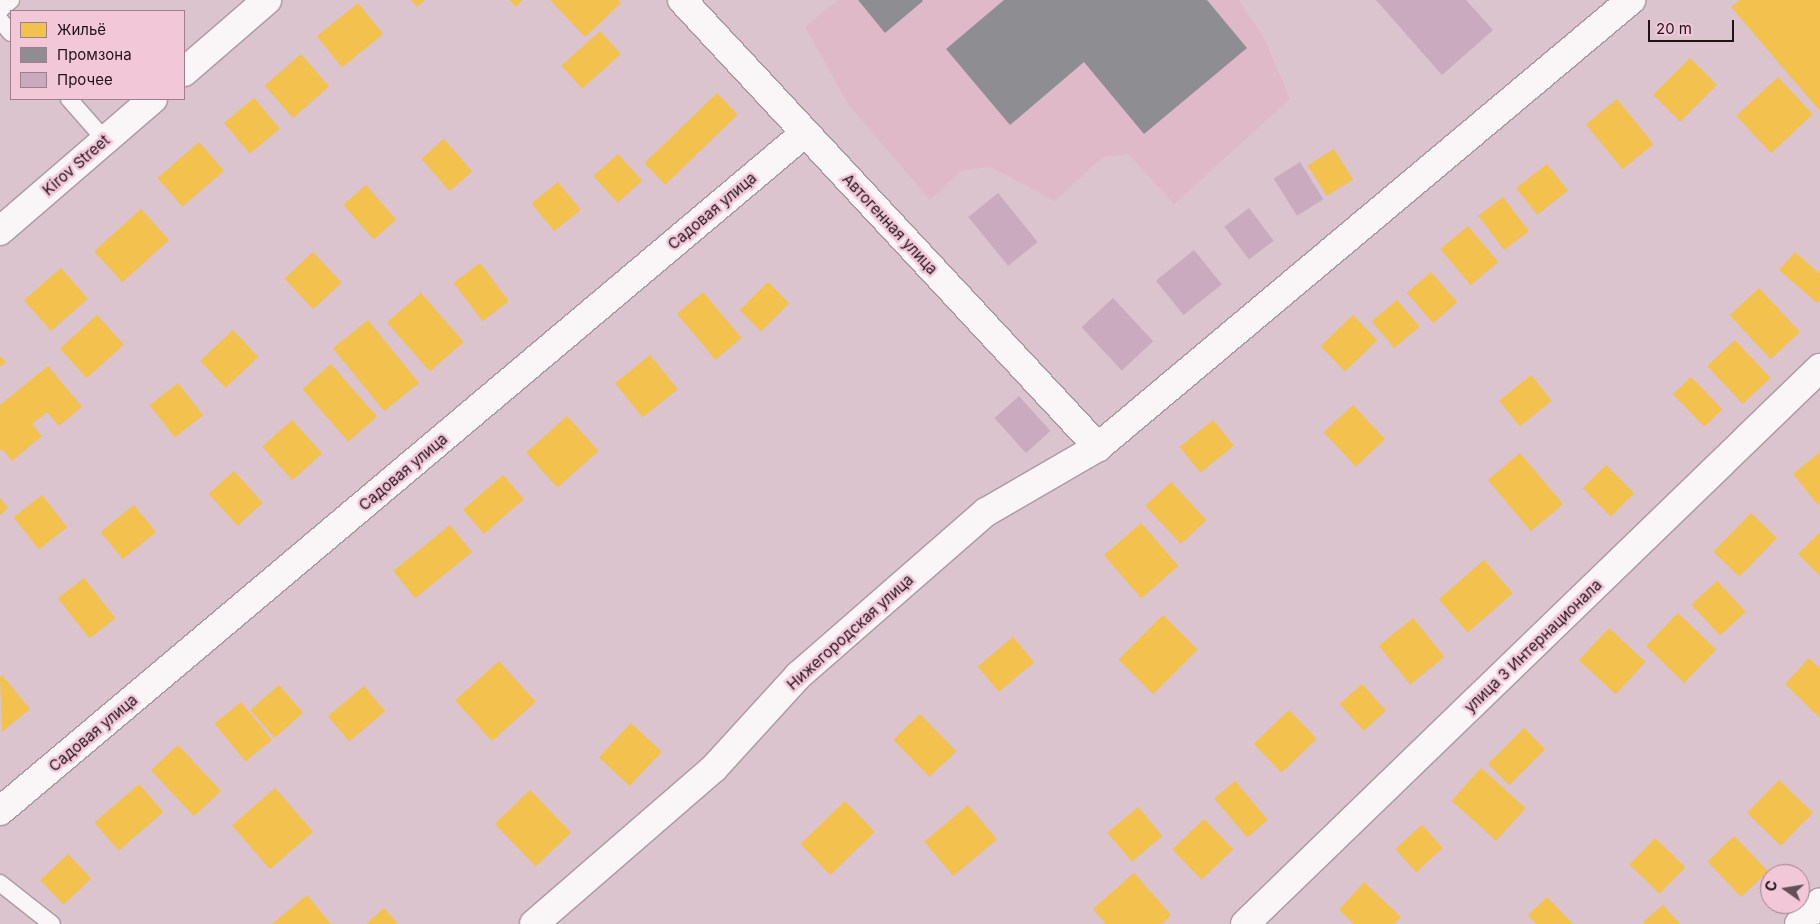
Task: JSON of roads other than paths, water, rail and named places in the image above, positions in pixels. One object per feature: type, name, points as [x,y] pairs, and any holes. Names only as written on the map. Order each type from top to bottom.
[{"type":"street","points":[[185,71],[267,0]]},
{"type":"street","name":"Автогенная улица","points":[[682,0],[1098,447]]},
{"type":"street","name":"Нижегородская улица","points":[[534,924],[714,768],[799,675],[986,512],[1098,447],[1631,0]]},
{"type":"street","name":"Kirov Street","points":[[0,230],[151,100]]},
{"type":"street","name":"Садовая улица","points":[[0,811],[805,133]]},
{"type":"street","name":"улица 3 Интернационала","points":[[1245,924],[1820,368]]},
{"type":"street","points":[[1799,924],[1820,902]]},
{"type":"lane","points":[[0,10],[11,0]]},
{"type":"lane","points":[[0,20],[10,32]]},
{"type":"lane","points":[[70,100],[105,140]]},
{"type":"lane","points":[[0,883],[52,924]]}]
